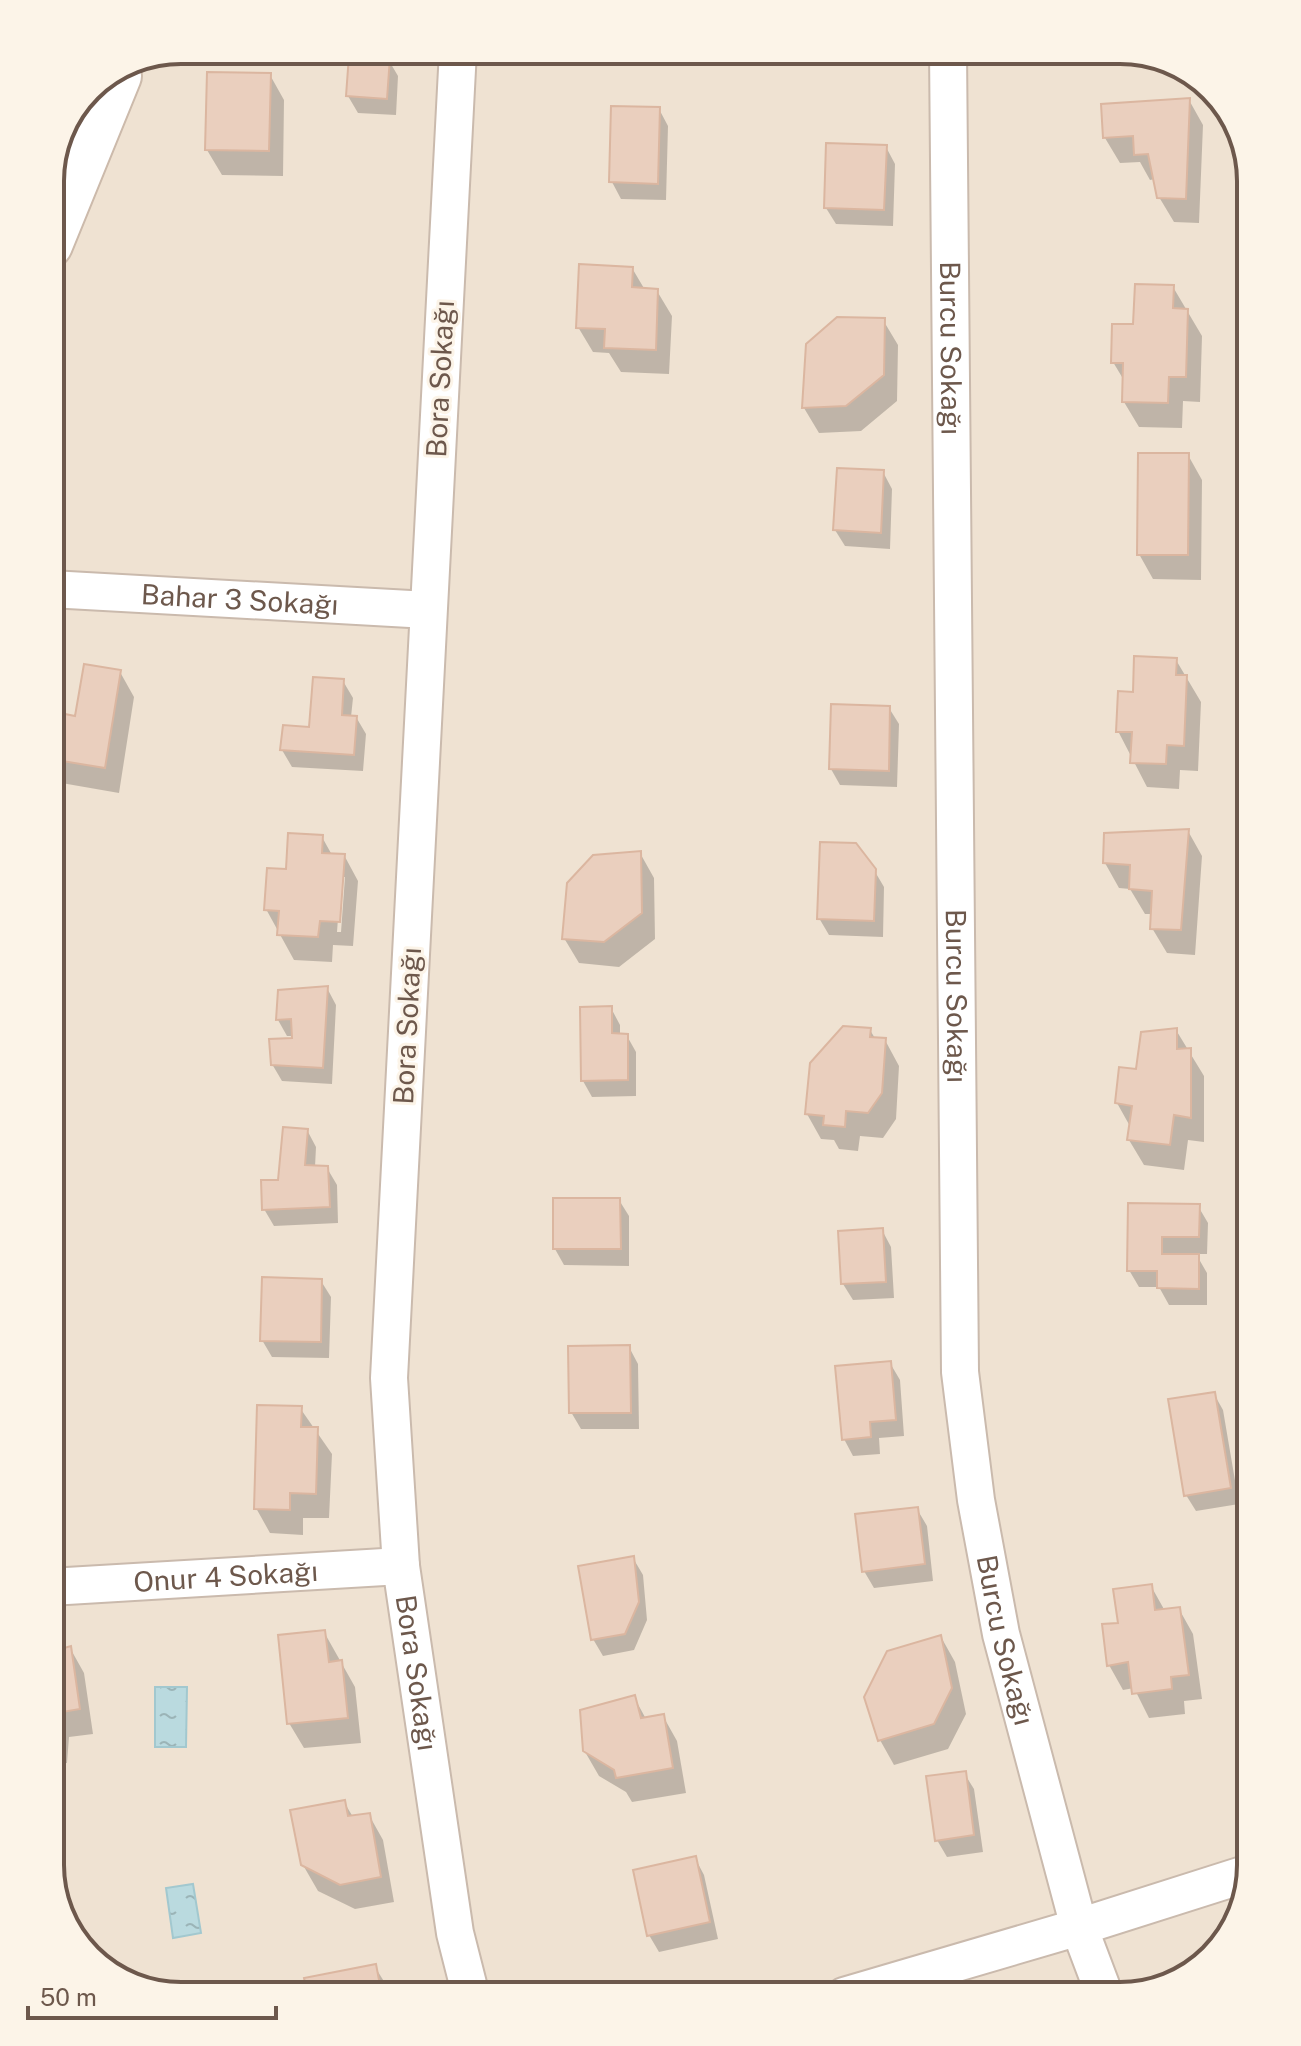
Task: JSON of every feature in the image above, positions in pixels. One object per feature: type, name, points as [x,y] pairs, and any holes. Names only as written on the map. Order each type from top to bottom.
[{"type":"street","name":"Bora Sokağı","points":[[457,64],[389,1378],[401,1566],[455,1933],[467,1982]]},
{"type":"street","name":"Burcu Sokağı","points":[[948,64],[960,1372],[976,1500],[1001,1634],[1079,1927],[1100,1982]]},
{"type":"street","points":[[64,211],[115,85]]},
{"type":"street","name":"Bahar 3 Sokağı","points":[[64,590],[428,610]]},
{"type":"street","name":"Onur 4 Sokağı","points":[[64,1586],[401,1566]]},
{"type":"street","points":[[892,1982],[1236,1877]]},
{"type":"shaded area","points":[[1127,64],[1157,70],[1185,84],[1208,104],[1225,129],[1233,151],[1237,181],[1237,1865],[1233,1895],[1221,1923],[1197,1953],[1172,1970],[1143,1980],[1120,1982],[174,1982],[144,1976],[116,1962],[93,1942],[76,1917],[66,1888],[64,1865],[64,174],[76,129],[88,110],[104,93],[123,80],[158,66]]},
{"type":"water","points":[[155,1687],[187,1687],[186,1747],[155,1747]]},
{"type":"water","points":[[193,1884],[201,1933],[173,1938],[166,1888]]},
{"type":"building","points":[[348,64],[390,64],[387,99],[346,96]]},
{"type":"building","points":[[207,72],[271,73],[269,151],[205,150]]},
{"type":"building","points":[[1190,98],[1186,199],[1157,198],[1148,154],[1134,155],[1133,136],[1103,138],[1101,104]]},
{"type":"building","points":[[611,106],[660,107],[658,184],[609,182]]},
{"type":"building","points":[[826,143],[887,145],[884,210],[824,208]]},
{"type":"building","points":[[579,264],[633,267],[632,287],[658,289],[656,350],[604,348],[605,329],[576,328]]},
{"type":"building","points":[[1135,284],[1174,285],[1173,308],[1188,309],[1186,377],[1169,377],[1168,403],[1122,402],[1123,363],[1111,363],[1112,324],[1133,324]]},
{"type":"building","points":[[837,317],[885,318],[884,375],[846,406],[802,408],[806,344]]},
{"type":"building","points":[[1138,453],[1189,453],[1188,555],[1137,555]]},
{"type":"building","points":[[837,468],[884,470],[881,533],[833,530]]},
{"type":"building","points":[[1134,656],[1177,658],[1176,675],[1187,675],[1184,746],[1167,745],[1166,764],[1130,763],[1132,732],[1116,732],[1118,691],[1133,692]]},
{"type":"building","points":[[84,664],[121,670],[105,768],[64,761],[64,714],[75,716]]},
{"type":"building","points":[[313,677],[344,679],[342,715],[357,716],[354,755],[280,750],[283,725],[309,727]]},
{"type":"building","points":[[831,704],[890,706],[889,771],[829,769]]},
{"type":"building","points":[[1189,829],[1181,930],[1150,929],[1152,891],[1129,889],[1130,865],[1103,863],[1104,833]]},
{"type":"building","points":[[288,833],[323,835],[322,853],[345,854],[340,922],[320,921],[318,937],[277,935],[279,911],[264,910],[267,868],[286,869]]},
{"type":"building","points":[[820,842],[856,843],[876,869],[874,921],[817,919]]},
{"type":"building","points":[[641,851],[642,913],[604,942],[562,939],[567,883],[593,855]]},
{"type":"building","points":[[328,986],[323,1068],[271,1065],[269,1039],[292,1038],[291,1019],[276,1020],[278,990]]},
{"type":"building","points":[[612,1006],[612,1033],[628,1034],[628,1080],[581,1081],[580,1007]]},
{"type":"building","points":[[843,1026],[871,1028],[870,1037],[886,1038],[882,1093],[868,1113],[846,1111],[845,1127],[823,1125],[824,1116],[805,1114],[810,1063]]},
{"type":"building","points":[[1177,1028],[1177,1049],[1191,1048],[1191,1118],[1174,1115],[1170,1145],[1127,1140],[1132,1106],[1115,1103],[1119,1067],[1136,1069],[1141,1032]]},
{"type":"building","points":[[283,1127],[308,1129],[305,1165],[328,1166],[330,1207],[262,1210],[261,1180],[278,1180]]},
{"type":"building","points":[[553,1198],[620,1198],[621,1249],[553,1249]]},
{"type":"building","points":[[1128,1203],[1200,1204],[1199,1237],[1162,1237],[1162,1254],[1199,1254],[1199,1289],[1157,1288],[1157,1271],[1127,1271]]},
{"type":"building","points":[[883,1228],[886,1282],[841,1284],[838,1231]]},
{"type":"building","points":[[262,1277],[322,1279],[321,1342],[260,1341]]},
{"type":"building","points":[[630,1345],[631,1413],[569,1413],[568,1346]]},
{"type":"building","points":[[891,1361],[896,1420],[870,1422],[871,1437],[842,1440],[835,1366]]},
{"type":"building","points":[[1215,1392],[1231,1488],[1184,1496],[1168,1399]]},
{"type":"building","points":[[257,1405],[302,1406],[301,1427],[318,1427],[316,1494],[290,1493],[290,1510],[254,1509]]},
{"type":"building","points":[[918,1507],[925,1564],[862,1572],[855,1514]]},
{"type":"building","points":[[634,1556],[639,1602],[625,1634],[591,1640],[578,1566]]},
{"type":"building","points":[[1152,1584],[1155,1610],[1180,1607],[1189,1675],[1171,1677],[1172,1689],[1132,1694],[1128,1662],[1107,1666],[1102,1624],[1118,1623],[1113,1589]]},
{"type":"building","points":[[325,1630],[329,1662],[342,1660],[348,1718],[287,1724],[278,1635]]},
{"type":"building","points":[[941,1635],[952,1688],[934,1724],[878,1741],[864,1697],[887,1651]]},
{"type":"building","points":[[71,1646],[80,1709],[64,1712],[64,1648]]},
{"type":"building","points":[[635,1695],[641,1718],[664,1714],[673,1768],[616,1778],[614,1770],[583,1751],[580,1710]]},
{"type":"building","points":[[966,1771],[974,1835],[935,1841],[926,1776]]},
{"type":"building","points":[[345,1800],[348,1816],[370,1813],[381,1877],[340,1885],[301,1865],[290,1810]]},
{"type":"building","points":[[696,1856],[710,1922],[647,1936],[633,1870]]},
{"type":"building","points":[[376,1964],[379,1982],[305,1982],[304,1978]]}]
